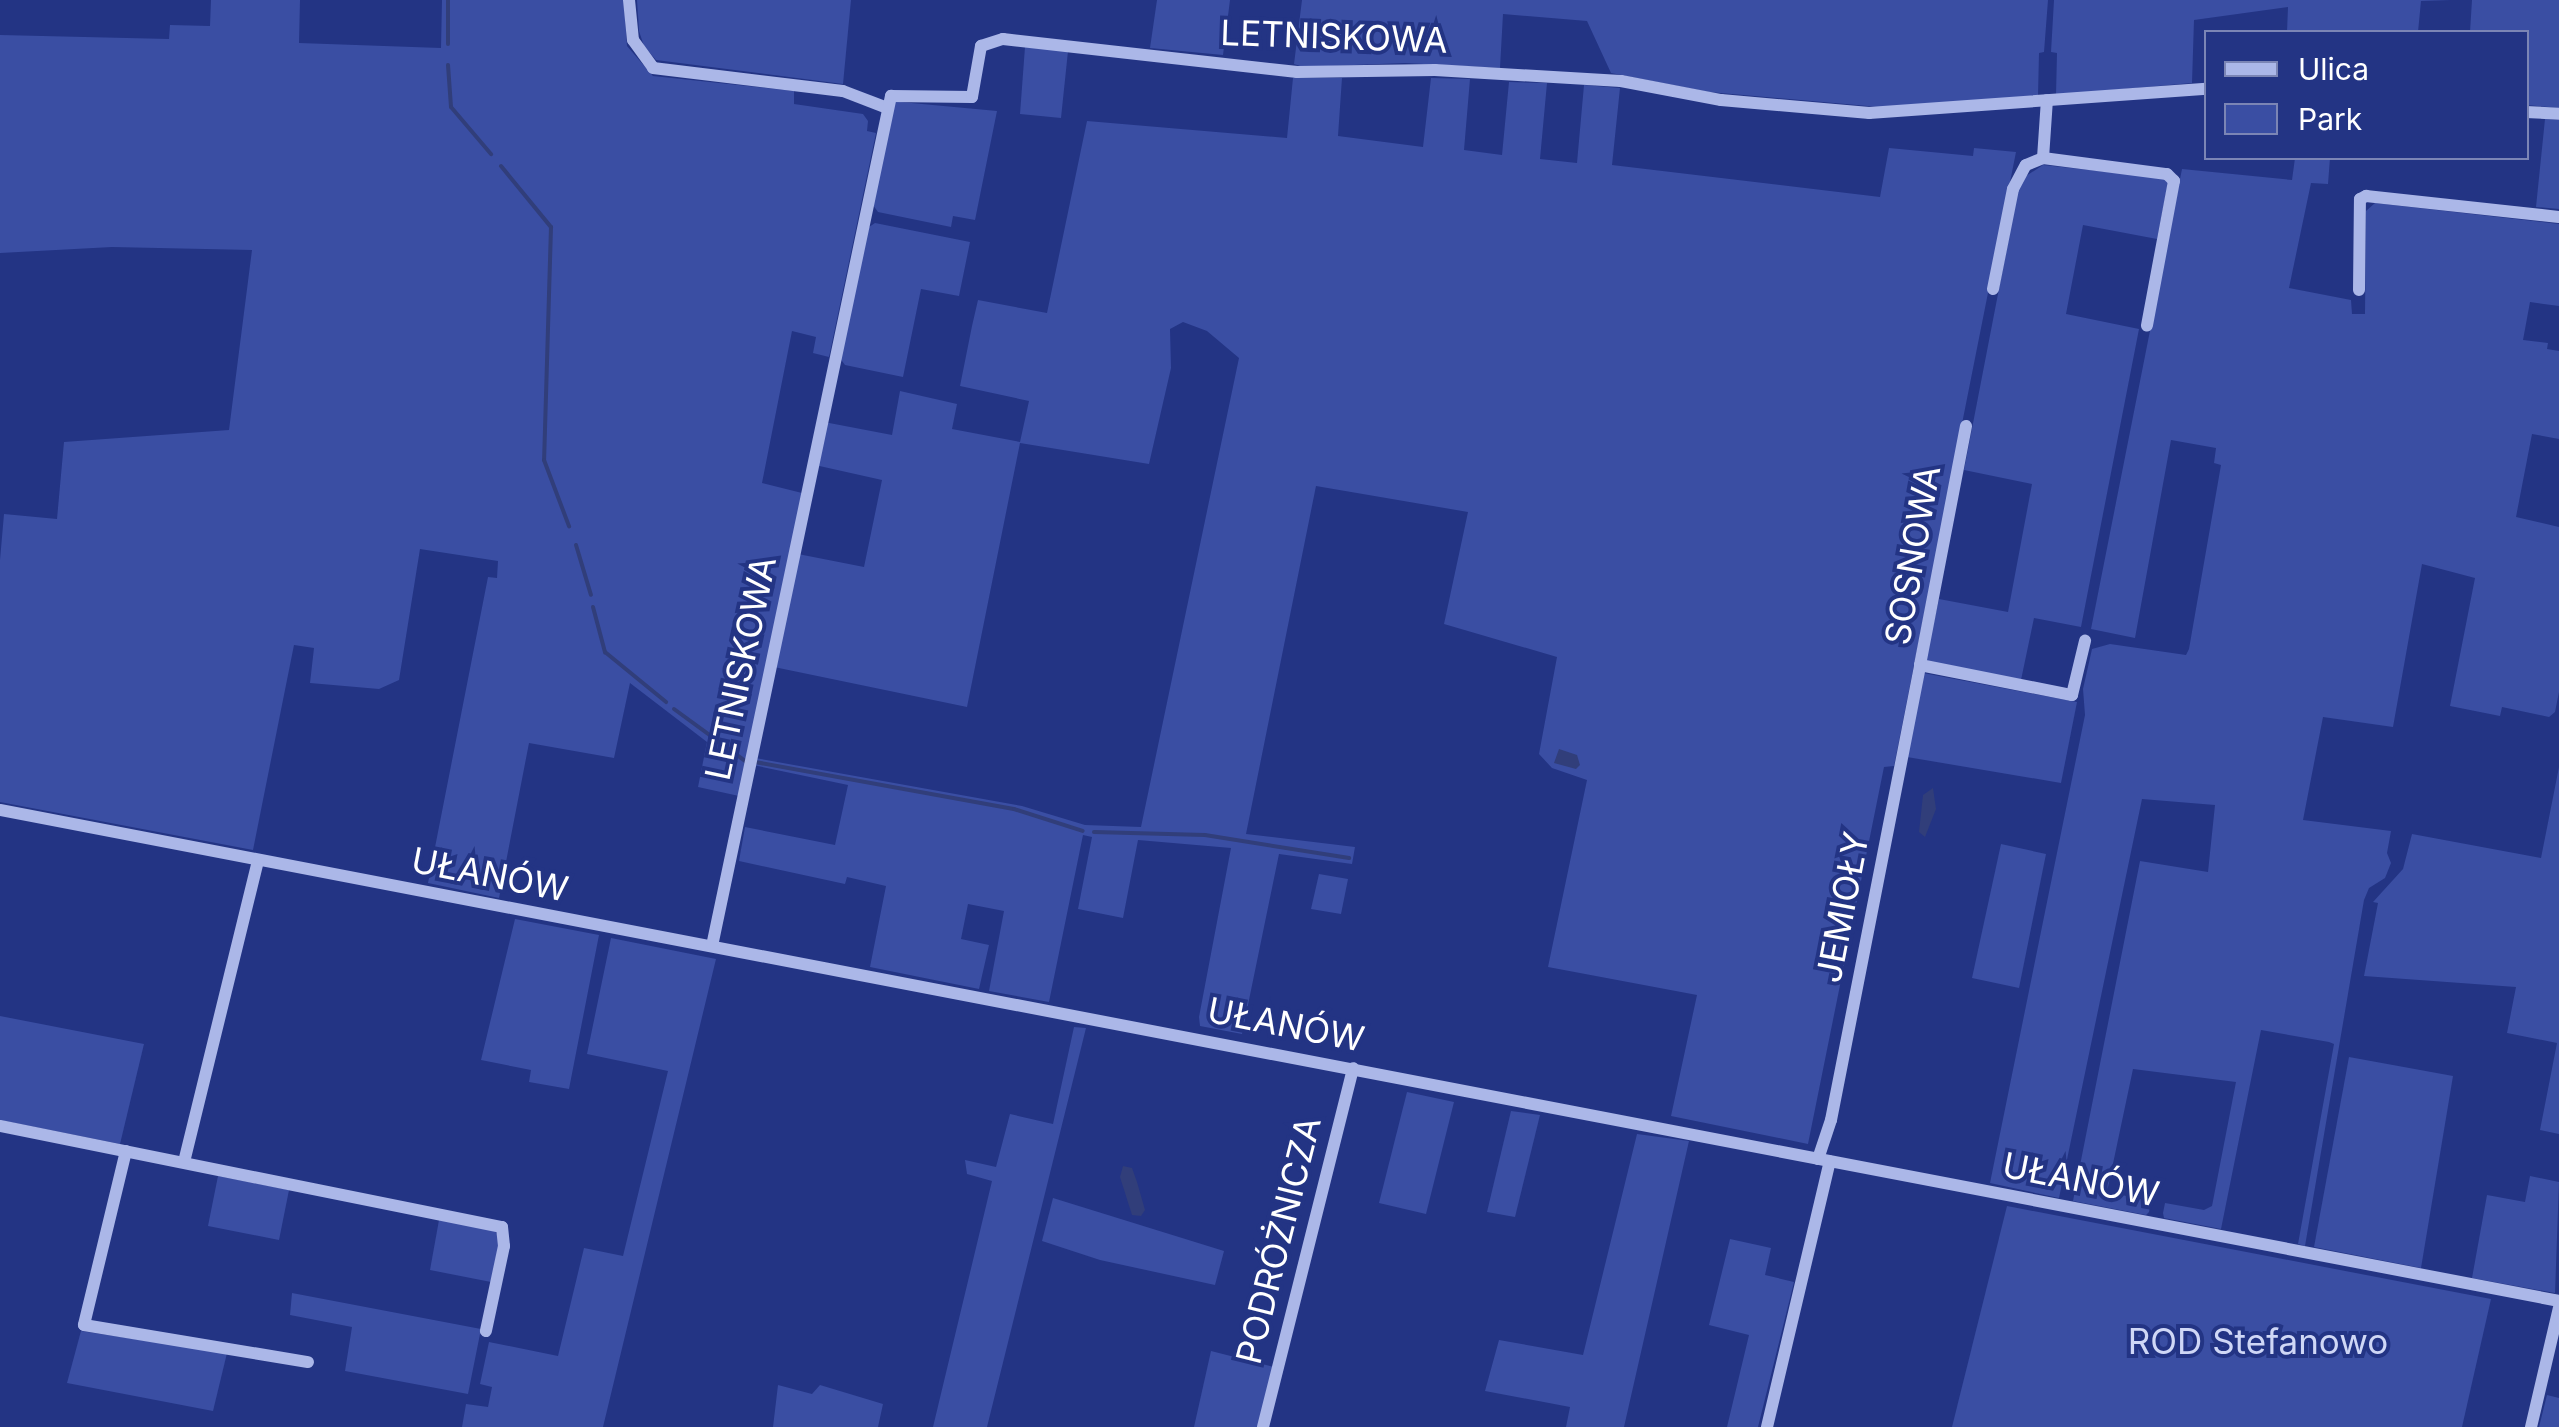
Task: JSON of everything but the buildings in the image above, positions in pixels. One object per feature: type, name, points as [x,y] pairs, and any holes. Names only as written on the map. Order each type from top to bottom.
[{"type":"street","points":[[629,0],[633,40],[653,68],[843,91],[885,107]]},
{"type":"street","name":"LETNISKOWA","points":[[712,946],[885,107],[891,96],[972,97],[981,46],[1004,39],[1297,72],[1435,70],[1621,80],[1721,100],[1869,113],[2204,89]]},
{"type":"street","points":[[2043,158],[2047,100]]},
{"type":"street","points":[[2529,112],[2559,114]]},
{"type":"street","points":[[1993,289],[2018,174],[2026,164],[2043,158],[2172,178],[2147,324]]},
{"type":"street","points":[[2359,290],[2360,199],[2378,194],[2559,218]]},
{"type":"street","name":"SOSNOWA","points":[[1966,426],[1920,665],[2072,695],[2085,641]]},
{"type":"street","name":"JEMIOŁY","points":[[1767,1427],[1824,1160],[1920,665]]},
{"type":"street","name":"UŁANÓW","points":[[0,810],[1353,1068],[2559,1304]]},
{"type":"street","points":[[184,1162],[258,860]]},
{"type":"street","name":"PODRÓŻNICZA","points":[[1263,1427],[1353,1068]]},
{"type":"street","points":[[0,1126],[502,1226],[504,1246],[486,1331]]},
{"type":"street","points":[[126,1151],[84,1325],[308,1362]]},
{"type":"street","points":[[2532,1427],[2559,1304]]},
{"type":"green space","points":[[211,0],[300,0],[299,43],[441,48],[442,0],[624,0],[627,46],[653,76],[794,91],[794,104],[863,114],[868,121],[867,131],[876,133],[829,357],[813,353],[816,337],[792,331],[762,483],[802,493],[739,796],[698,787],[707,742],[630,683],[614,758],[529,743],[499,898],[428,883],[488,577],[497,578],[498,561],[420,549],[399,680],[379,689],[310,683],[314,648],[294,645],[253,850],[0,802],[0,560],[4,514],[57,519],[64,442],[229,430],[252,250],[112,247],[0,253],[0,35],[169,39],[170,25],[210,26]]},
{"type":"green space","points":[[637,0],[851,0],[843,84],[656,60],[644,46],[639,31]]},
{"type":"green space","points":[[1157,0],[1230,0],[1223,55],[1150,48]]},
{"type":"green space","points":[[1302,0],[2048,0],[2044,52],[2039,53],[2038,96],[1879,107],[1709,92],[1611,73],[1587,21],[1503,14],[1500,68],[1405,63],[1303,67],[1294,64]]},
{"type":"green space","points":[[2054,0],[2451,0],[2421,1],[2418,30],[2287,30],[2288,7],[2194,20],[2192,83],[2056,95],[2057,53],[2051,52]]},
{"type":"green space","points":[[2472,0],[2559,0],[2559,108],[2529,105],[2529,30],[2470,30]]},
{"type":"green space","points":[[1025,47],[1068,51],[1061,118],[1020,114]]},
{"type":"green space","points":[[1293,78],[1342,78],[1338,136],[1423,147],[1431,78],[1470,79],[1464,150],[1502,155],[1509,82],[1547,83],[1540,159],[1577,163],[1584,85],[1620,88],[1612,165],[1880,197],[1889,148],[1973,156],[1974,148],[2016,152],[1894,766],[1884,767],[1808,1144],[1671,1116],[1697,995],[1548,967],[1587,780],[1552,768],[1539,754],[1557,657],[1444,624],[1468,512],[1316,486],[1246,834],[1355,847],[1352,864],[1279,854],[1242,1034],[1200,1026],[1199,1017],[1231,848],[1138,840],[1123,918],[1078,909],[1092,837],[1083,835],[1049,1002],[989,991],[1004,911],[968,904],[961,939],[989,945],[979,989],[870,967],[886,886],[847,877],[845,884],[739,861],[745,827],[835,845],[848,785],[753,765],[755,758],[1022,806],[1085,825],[1141,827],[1239,358],[1207,331],[1183,322],[1170,329],[1171,368],[1149,464],[1020,443],[967,707],[774,667],[798,554],[864,567],[882,480],[815,465],[824,422],[892,435],[900,391],[957,404],[952,429],[1020,442],[1029,401],[960,386],[972,326],[978,300],[1047,313],[1087,121],[1287,138]]},
{"type":"green space","points":[[890,101],[997,111],[975,220],[953,216],[951,227],[878,212],[873,205]]},
{"type":"green space","points":[[2545,119],[2559,120],[2559,209],[2536,207]]},
{"type":"green space","points":[[2295,160],[2330,160],[2328,184],[2311,183],[2289,288],[2351,300],[2352,314],[2365,314],[2366,211],[2375,203],[2559,224],[2559,306],[2530,302],[2523,340],[2548,343],[2547,349],[2559,351],[2559,439],[2532,434],[2516,517],[2559,527],[2559,692],[2555,712],[2549,717],[2502,707],[2500,716],[2450,706],[2475,578],[2422,564],[2393,727],[2323,717],[2303,820],[2391,831],[2387,853],[2391,863],[2385,878],[2369,888],[2364,900],[2305,1246],[2298,1244],[2334,1044],[2329,1042],[2261,1030],[2221,1229],[2164,1218],[2163,1213],[2165,1203],[2204,1210],[2212,1206],[2236,1082],[2133,1069],[2107,1192],[2151,1201],[2149,1212],[2146,1215],[2073,1201],[2140,861],[2208,872],[2215,805],[2142,799],[2059,1198],[1990,1183],[2085,715],[2083,689],[2092,649],[2110,644],[2186,655],[2189,649],[2221,465],[2214,463],[2216,448],[2171,440],[2135,638],[2091,629],[2182,169],[2292,180]]},
{"type":"green space","points":[[2043,165],[2164,178],[2168,183],[2157,239],[2083,225],[2066,314],[2139,329],[2081,627],[2034,618],[2021,680],[1925,662],[1939,599],[2008,612],[2032,484],[1964,470],[2020,180]]},
{"type":"green space","points":[[875,223],[970,242],[959,296],[921,289],[903,377],[845,365],[839,357],[869,227]]},
{"type":"green space","points":[[1923,673],[2077,702],[2061,783],[1907,757]]},
{"type":"green space","points":[[2559,767],[2559,1134],[2540,1130],[2557,1043],[2507,1033],[2516,987],[2364,976],[2378,903],[2373,902],[2403,869],[2412,834],[2541,858]]},
{"type":"green space","points":[[2001,844],[2046,854],[2019,988],[1972,978]]},
{"type":"green space","points":[[1319,874],[1348,879],[1341,914],[1311,909]]},
{"type":"green space","points":[[515,919],[599,935],[569,1089],[529,1082],[531,1070],[481,1060]]},
{"type":"green space","points":[[611,938],[716,959],[603,1427],[462,1427],[466,1404],[488,1407],[492,1387],[480,1384],[489,1342],[558,1356],[584,1248],[623,1256],[668,1071],[587,1054]]},
{"type":"green space","points":[[0,1016],[144,1044],[120,1144],[0,1120]]},
{"type":"green space","points":[[1074,1027],[1086,1028],[987,1427],[933,1427],[992,1181],[967,1174],[965,1160],[996,1167],[1010,1114],[1053,1124]]},
{"type":"green space","points":[[2349,1057],[2453,1076],[2421,1268],[2314,1247]]},
{"type":"green space","points":[[1407,1092],[1454,1102],[1426,1214],[1379,1203]]},
{"type":"green space","points":[[1511,1111],[1540,1115],[1515,1217],[1487,1212]]},
{"type":"green space","points":[[1637,1134],[1689,1141],[1624,1427],[1566,1427],[1570,1407],[1485,1391],[1499,1340],[1583,1355]]},
{"type":"green space","points":[[218,1176],[289,1190],[279,1240],[208,1226]]},
{"type":"green space","points":[[2530,1176],[2559,1182],[2555,1293],[2472,1278],[2487,1195],[2525,1202]]},
{"type":"green space","points":[[1053,1198],[1224,1251],[1215,1285],[1100,1260],[1042,1241]]},
{"type":"green space","name":"ROD Stefanowo","points":[[2007,1206],[2491,1299],[2462,1427],[1952,1427]]},
{"type":"green space","points":[[439,1220],[495,1231],[500,1238],[491,1282],[430,1270]]},
{"type":"green space","points":[[1730,1239],[1771,1248],[1765,1275],[1794,1282],[1758,1427],[1727,1427],[1749,1335],[1709,1325]]},
{"type":"green space","points":[[292,1293],[481,1329],[468,1394],[345,1371],[352,1327],[290,1315]]},
{"type":"green space","points":[[81,1331],[227,1353],[213,1411],[67,1383]]},
{"type":"green space","points":[[1211,1351],[1274,1367],[1259,1427],[1194,1427]]},
{"type":"green space","points":[[778,1385],[812,1394],[820,1385],[883,1404],[878,1427],[773,1427]]},
{"type":"green space","points":[[2547,1395],[2559,1398],[2559,1427],[2539,1427]]},
{"type":"shaded area","points":[[1559,749],[1577,755],[1580,765],[1576,769],[1554,763]]},
{"type":"shaded area","points":[[1933,788],[1936,809],[1925,837],[1919,832],[1923,795]]},
{"type":"shaded area","points":[[1123,1166],[1132,1168],[1145,1210],[1141,1216],[1132,1215],[1120,1177]]},
{"type":"waterway","points":[[448,0],[448,44]]},
{"type":"waterway","points":[[448,65],[451,107],[491,154]]},
{"type":"waterway","points":[[501,166],[551,227],[544,460],[569,526]]},
{"type":"waterway","points":[[576,545],[591,595]]},
{"type":"waterway","points":[[593,607],[605,652],[666,702]]},
{"type":"waterway","points":[[674,709],[745,761]]},
{"type":"waterway","points":[[755,762],[1014,809],[1083,831]]},
{"type":"waterway","points":[[1094,832],[1205,835],[1349,858]]}]
